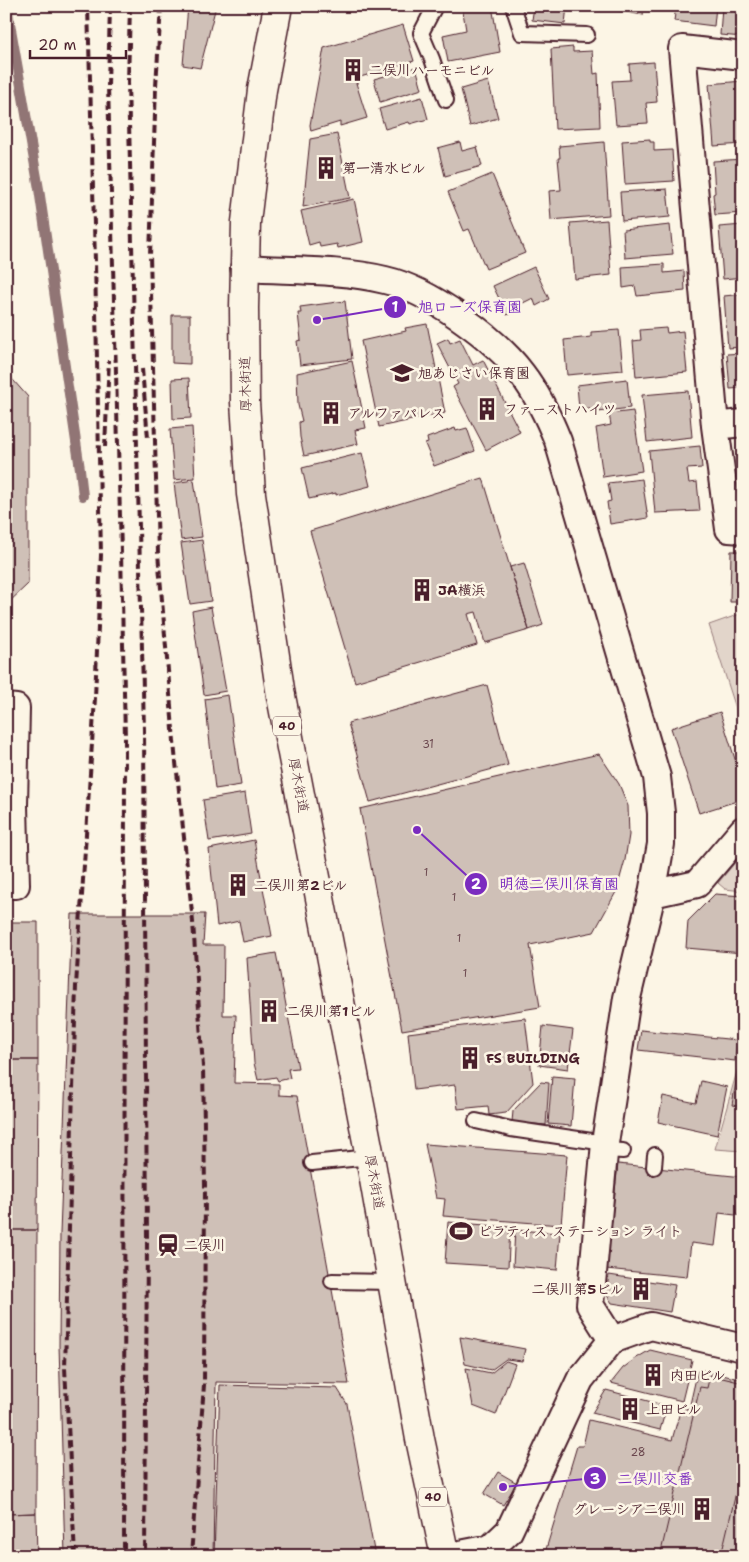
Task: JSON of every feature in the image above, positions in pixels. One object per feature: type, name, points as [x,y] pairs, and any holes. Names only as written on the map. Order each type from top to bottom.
[{"type":"main road","name":"厚木街道","points":[[278,6],[262,90],[246,222],[244,268],[245,402],[251,494],[281,696],[370,1157],[420,1439],[445,1556]]},
{"type":"street","points":[[743,56],[682,49],[715,426],[729,529],[743,530]]},
{"type":"street","points":[[244,268],[346,273],[386,280],[422,293],[465,321],[495,345],[521,373],[545,409],[558,441],[657,777],[661,813],[661,844],[652,894],[627,998],[611,1148],[590,1304],[612,1340]]},
{"type":"street","points":[[715,426],[743,423]]},
{"type":"street","points":[[6,707],[16,708],[14,805],[16,885],[6,885]]},
{"type":"street","points":[[652,894],[697,884],[743,830]]},
{"type":"street","points":[[450,1556],[491,1548],[509,1531],[580,1380],[612,1340],[651,1326],[743,1348]]},
{"type":"lane","points":[[435,6],[421,33],[432,58],[446,100]]},
{"type":"lane","points":[[513,6],[522,33],[587,35]]},
{"type":"lane","points":[[476,1121],[611,1148]]},
{"type":"lane","points":[[312,1163],[370,1157]]},
{"type":"lane","points":[[332,1281],[392,1282]]},
{"type":"shaded area","points":[[743,613],[743,730],[709,625]]},
{"type":"shaded area","points":[[743,853],[743,891],[725,889],[718,883]]},
{"type":"shaded area","points":[[743,1050],[743,1122],[739,1123],[743,1140],[743,1151],[715,1149]]},
{"type":"building","points":[[188,6],[216,6],[200,68],[183,65]]},
{"type":"building","points":[[462,6],[492,6],[500,52],[448,62],[443,35],[466,30]]},
{"type":"building","points":[[534,6],[567,6],[565,24],[532,20]]},
{"type":"building","points":[[609,6],[644,6],[643,15],[608,9]]},
{"type":"building","points":[[676,6],[716,6],[714,26],[674,21]]},
{"type":"building","points":[[722,6],[743,7],[743,37],[720,35]]},
{"type":"building","name":"二俣川ハーモニビル","points":[[403,25],[414,61],[357,78],[358,83],[356,83],[367,118],[340,126],[340,122],[311,131],[310,125],[324,48]]},
{"type":"building","points":[[573,47],[573,52],[592,51],[594,74],[598,73],[600,127],[555,129],[551,49]]},
{"type":"building","points":[[654,62],[657,102],[646,103],[648,123],[616,125],[612,81],[630,80],[629,64]]},
{"type":"building","points":[[416,67],[422,89],[380,102],[374,79]]},
{"type":"building","points":[[488,81],[498,118],[470,126],[461,89]]},
{"type":"building","points":[[743,81],[743,144],[714,146],[709,84]]},
{"type":"building","points":[[422,97],[428,119],[385,129],[379,109]]},
{"type":"building","name":"第一清水ビル","points":[[337,134],[350,198],[303,207],[310,139]]},
{"type":"building","points":[[650,139],[650,142],[654,142],[654,151],[672,150],[674,181],[625,184],[622,141]]},
{"type":"building","points":[[460,142],[462,151],[477,147],[482,166],[445,176],[438,148]]},
{"type":"building","points":[[604,142],[609,215],[551,220],[549,191],[561,190],[558,158],[560,158],[559,146]]},
{"type":"building","points":[[743,159],[743,213],[715,215],[713,161]]},
{"type":"building","points":[[492,174],[525,253],[486,269],[469,229],[464,231],[448,192]]},
{"type":"building","points":[[667,189],[670,217],[622,221],[620,192]]},
{"type":"building","points":[[354,199],[363,242],[338,248],[337,244],[320,247],[319,242],[309,245],[301,211]]},
{"type":"building","points":[[607,220],[611,275],[575,279],[570,223]]},
{"type":"building","points":[[670,225],[673,254],[625,258],[623,230]]},
{"type":"building","points":[[743,225],[743,277],[723,279],[719,227]]},
{"type":"building","points":[[664,264],[664,273],[684,271],[685,291],[637,296],[635,286],[623,288],[622,267]]},
{"type":"building","points":[[534,267],[549,299],[536,306],[533,298],[519,305],[521,309],[507,315],[493,286]]},
{"type":"building","points":[[743,294],[743,347],[728,348],[724,296]]},
{"type":"building","points":[[345,301],[352,359],[300,365],[297,341],[301,340],[298,313],[301,313],[300,307]]},
{"type":"building","points":[[172,315],[190,315],[190,364],[172,363]]},
{"type":"building","points":[[427,324],[445,413],[379,427],[361,341],[406,331],[405,328]]},
{"type":"building","points":[[666,328],[667,333],[683,331],[687,372],[636,377],[633,341],[641,340],[640,330]]},
{"type":"building","points":[[619,330],[623,370],[567,375],[564,340],[591,337],[591,332]]},
{"type":"building","name":"ファーストハイツ","points":[[448,338],[450,343],[460,339],[473,365],[483,360],[520,432],[486,450],[453,387],[458,384],[437,343]]},
{"type":"building","points":[[743,353],[743,388],[730,389],[727,354]]},
{"type":"building","name":"アルファパレス","points":[[352,361],[366,428],[355,430],[358,444],[304,456],[300,437],[299,422],[302,421],[298,405],[297,373]]},
{"type":"building","points":[[6,372],[28,397],[28,584],[6,605]]},
{"type":"building","points":[[189,378],[191,418],[173,419],[172,379]]},
{"type":"building","points":[[627,379],[630,408],[590,413],[589,408],[579,409],[577,385]]},
{"type":"building","points":[[688,391],[692,437],[647,442],[642,395]]},
{"type":"building","points":[[633,411],[642,471],[603,477],[596,428],[611,425],[609,414]]},
{"type":"building","points":[[192,427],[195,478],[174,480],[170,429]]},
{"type":"building","points":[[455,428],[456,431],[467,428],[475,451],[434,466],[425,444],[428,443],[427,438]]},
{"type":"building","points":[[700,446],[702,468],[687,469],[689,483],[697,482],[700,511],[655,513],[649,451]]},
{"type":"building","points":[[362,453],[370,486],[336,495],[336,493],[309,499],[302,468]]},
{"type":"building","name":"JA横浜","points":[[483,478],[529,630],[485,643],[476,612],[468,614],[477,645],[355,682],[310,531]]},
{"type":"building","points":[[642,479],[648,518],[610,524],[607,502],[611,501],[608,483]]},
{"type":"building","points":[[194,480],[202,537],[181,540],[174,483]]},
{"type":"building","points":[[202,540],[211,601],[190,604],[181,543]]},
{"type":"building","points":[[731,551],[743,551],[743,602],[730,602]]},
{"type":"building","points":[[524,563],[543,625],[529,630],[510,567]]},
{"type":"building","points":[[211,607],[226,691],[204,695],[192,611]]},
{"type":"building","points":[[487,685],[508,765],[370,802],[348,723]]},
{"type":"building","points":[[228,695],[241,785],[215,789],[205,699]]},
{"type":"building","points":[[720,712],[743,784],[743,799],[699,813],[671,728]]},
{"type":"building","points":[[599,754],[619,784],[628,806],[629,835],[625,860],[616,892],[594,932],[530,945],[540,1007],[402,1030],[360,809]]},
{"type":"building","points":[[245,793],[251,834],[209,841],[203,800]]},
{"type":"building","name":"二俣川第2ビル","points":[[254,840],[272,936],[243,942],[239,921],[217,926],[209,849]]},
{"type":"building","points":[[715,894],[743,896],[743,953],[686,948],[688,921]]},
{"type":"building","points":[[72,914],[205,914],[203,945],[224,945],[223,1015],[236,1015],[234,1083],[279,1084],[279,1095],[297,1096],[349,1384],[216,1382],[213,1556],[65,1556],[59,1345],[60,1234]]},
{"type":"building","points":[[6,922],[38,922],[38,1060],[6,1060]]},
{"type":"building","name":"二俣川第1ビル","points":[[276,953],[298,1068],[288,1069],[290,1078],[278,1081],[276,1077],[258,1080],[254,1063],[247,958]]},
{"type":"building","name":"FS BUILDING","points":[[525,1018],[533,1083],[506,1113],[489,1115],[488,1106],[458,1109],[455,1085],[414,1090],[408,1033]]},
{"type":"building","points":[[543,1026],[573,1030],[568,1069],[539,1065]]},
{"type":"building","points":[[641,1030],[737,1040],[735,1061],[638,1050]]},
{"type":"building","points":[[6,1060],[38,1060],[37,1230],[6,1230]]},
{"type":"building","points":[[738,1070],[743,1071],[743,1107],[732,1105]]},
{"type":"building","points":[[552,1076],[575,1078],[571,1126],[548,1124]]},
{"type":"building","points":[[701,1081],[727,1087],[717,1135],[658,1122],[663,1096],[696,1103]]},
{"type":"building","points":[[541,1082],[549,1083],[546,1125],[512,1122],[513,1111]]},
{"type":"building","points":[[425,1144],[567,1155],[561,1225],[443,1216],[445,1199],[436,1198]]},
{"type":"building","points":[[618,1164],[743,1177],[743,1216],[719,1213],[715,1246],[691,1243],[687,1277],[606,1269]]},
{"type":"building","points":[[448,1222],[510,1227],[508,1267],[445,1263]]},
{"type":"building","points":[[6,1230],[37,1230],[36,1513],[6,1514]]},
{"type":"building","points":[[515,1230],[560,1233],[557,1270],[513,1266]]},
{"type":"building","name":"二俣川第5ビル","points":[[609,1275],[675,1285],[670,1312],[612,1303],[606,1294]]},
{"type":"building","points":[[460,1337],[525,1349],[522,1361],[506,1359],[491,1370],[465,1364]]},
{"type":"building","name":"内田ビル","points":[[650,1350],[692,1360],[682,1401],[611,1383],[623,1368]]},
{"type":"building","points":[[506,1361],[515,1364],[496,1415],[473,1406],[466,1368],[491,1373]]},
{"type":"building","points":[[698,1369],[743,1380],[743,1556],[544,1556],[577,1446],[583,1446],[589,1420],[672,1440],[681,1408],[689,1409]]},
{"type":"building","name":"グレーシア二俣川","points":[[710,1375],[743,1383],[743,1463],[721,1556],[660,1556],[700,1387],[707,1388]]},
{"type":"building","points":[[220,1385],[337,1388],[347,1404],[375,1556],[214,1556]]},
{"type":"building","name":"上田ビル","points":[[606,1390],[667,1406],[660,1430],[592,1413]]},
{"type":"building","points":[[498,1472],[517,1483],[503,1505],[484,1494]]},
{"type":"building","points":[[36,1513],[37,1556],[6,1556],[6,1514]]},
{"type":"waterway","points":[[7,6],[39,189],[83,496]]},
{"type":"railway","points":[[75,1556],[65,1368],[76,986],[95,698],[101,555],[88,6]]},
{"type":"railway","points":[[110,6],[108,86],[125,738],[124,1556]]},
{"type":"railway","points":[[130,6],[128,82],[144,730],[147,1241],[145,1556]]},
{"type":"railway","points":[[161,6],[150,255],[158,553],[175,753],[193,922],[203,1067],[205,1185],[204,1385],[191,1556]]},
{"type":"railway","points":[[105,447],[109,360]]},
{"type":"railway","points":[[142,369],[148,438]]},
{"type":"place","name":"二俣川ハーモニビル","points":[[353,70]]},
{"type":"place","name":"第一清水ビル","points":[[326,168]]},
{"type":"place","name":"旭ローズ保育園","points":[[317,320]]},
{"type":"place","name":"旭あじさい保育園","points":[[402,373]]},
{"type":"place","name":"ファーストハイツ","points":[[487,409]]},
{"type":"place","name":"アルファパレス","points":[[331,413]]},
{"type":"place","name":"JA横浜","points":[[422,590]]},
{"type":"place","name":"明徳二俣川保育園","points":[[417,830]]},
{"type":"place","name":"二俣川第2ビル","points":[[238,885]]},
{"type":"place","name":"二俣川第1ビル","points":[[269,1011]]},
{"type":"place","name":"FS BUILDING","points":[[470,1058]]},
{"type":"place","name":"ピラティス ステーション ライト","points":[[461,1231]]},
{"type":"place","name":"二俣川","points":[[168,1245]]},
{"type":"place","name":"二俣川第5ビル","points":[[641,1289]]},
{"type":"place","name":"内田ビル","points":[[653,1375]]},
{"type":"place","name":"上田ビル","points":[[630,1409]]},
{"type":"place","name":"二俣川交番","points":[[503,1487]]},
{"type":"place","name":"グレーシア二俣川","points":[[702,1509]]}]
